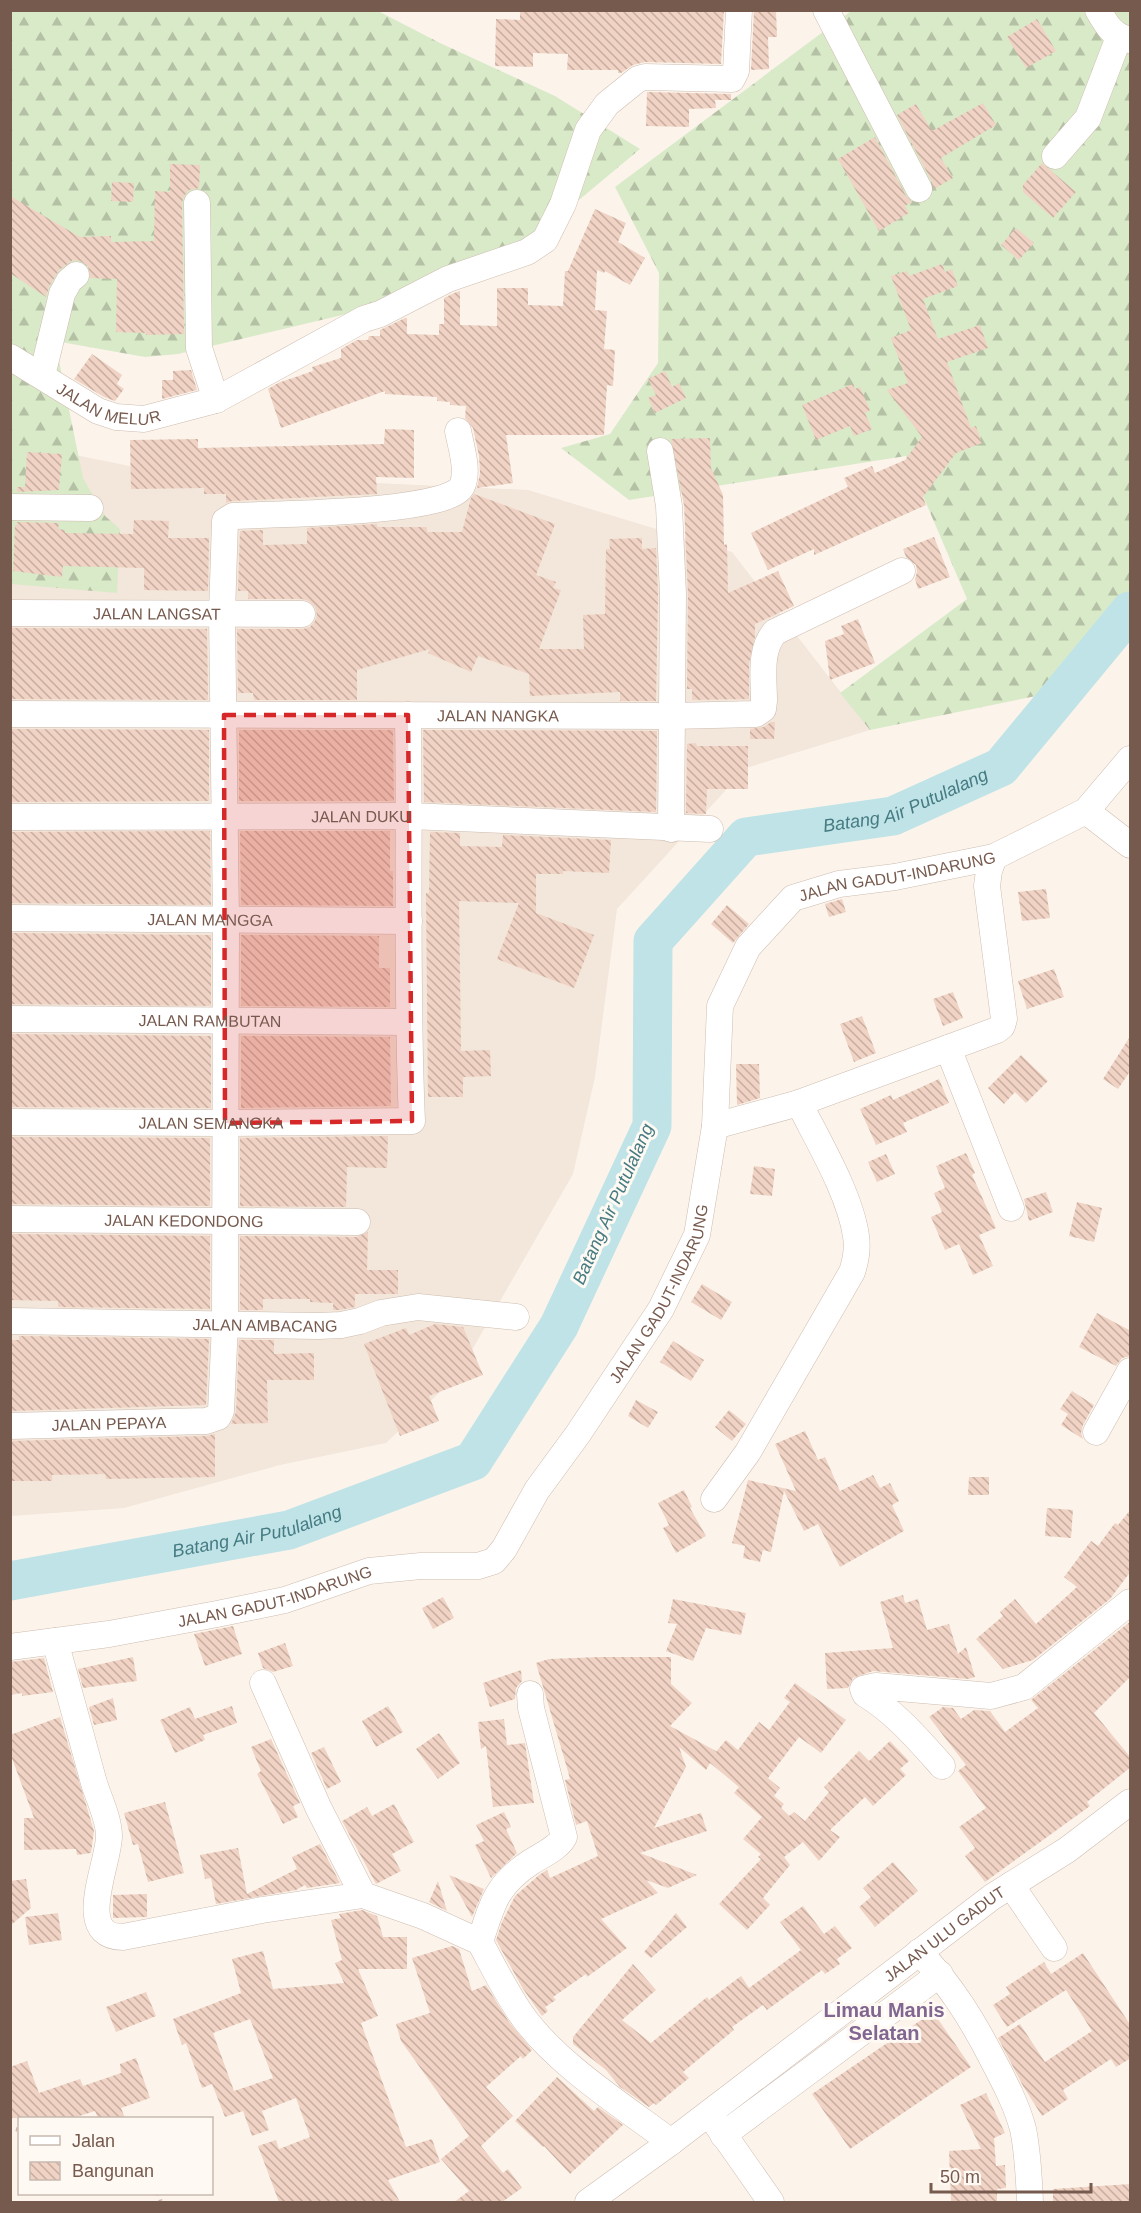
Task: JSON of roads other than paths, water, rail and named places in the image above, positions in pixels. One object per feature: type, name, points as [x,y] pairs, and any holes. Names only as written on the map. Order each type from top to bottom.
[{"type":"street","name":"JALAN MELUR","points":[[10,357],[98,411],[116,417],[144,419],[216,400],[364,319],[380,314],[448,279],[527,252],[545,240],[563,204],[588,130],[607,104],[638,79],[645,77],[732,79],[736,71],[740,10]]},
{"type":"street","points":[[826,10],[920,189]]},
{"type":"street","points":[[1055,156],[1088,118],[1125,39],[1108,28],[1098,10]]},
{"type":"street","points":[[197,203],[199,348],[216,400]]},
{"type":"street","points":[[42,376],[64,286],[76,275]]},
{"type":"street","points":[[225,1324],[226,920],[222,614],[225,521],[228,518],[384,509],[409,506],[455,494],[462,486],[464,472],[458,431]]},
{"type":"street","points":[[660,451],[669,506],[673,594],[671,829]]},
{"type":"street","points":[[10,507],[90,508]]},
{"type":"street","name":"JALAN NANGKA","points":[[10,714],[671,716],[756,714],[763,709],[765,650],[768,640],[776,632],[902,571]]},
{"type":"street","name":"JALAN LANGSAT","points":[[10,613],[302,614]]},
{"type":"street","points":[[408,715],[410,816],[408,1022]]},
{"type":"street","name":"JALAN GADUT-INDARUNG","points":[[10,1647],[109,1634],[285,1600],[369,1571],[421,1566],[478,1566],[494,1561],[504,1549],[537,1490],[578,1434],[661,1309],[697,1235],[715,1126],[720,1006],[748,947],[793,898],[839,884],[895,877],[994,857],[1086,811],[1131,759]]},
{"type":"street","points":[[1086,811],[1131,845]]},
{"type":"street","name":"JALAN DUKU","points":[[10,817],[410,816],[710,829]]},
{"type":"street","points":[[715,1126],[799,1103],[997,1030],[1002,1026],[1004,1019],[987,886],[988,871],[994,857]]},
{"type":"street","name":"JALAN MANGGA","points":[[10,918],[410,921]]},
{"type":"street","name":"JALAN RAMBUTAN","points":[[10,1019],[408,1022]]},
{"type":"street","name":"JALAN SEMANGKA","points":[[10,1122],[412,1121],[408,1022]]},
{"type":"street","points":[[948,1048],[1011,1208]]},
{"type":"street","points":[[714,1499],[748,1452],[852,1272],[857,1255],[856,1235],[844,1196],[799,1103]]},
{"type":"street","name":"JALAN KEDONDONG","points":[[10,1219],[357,1222]]},
{"type":"street","name":"JALAN AMBACANG","points":[[10,1321],[318,1326],[341,1325],[381,1313],[418,1307],[516,1317]]},
{"type":"street","name":"JALAN PEPAYA","points":[[10,1426],[206,1421],[218,1417],[221,1411],[225,1324]]},
{"type":"street","points":[[1096,1432],[1131,1371]]},
{"type":"street","points":[[942,1766],[906,1727],[881,1704],[865,1694],[863,1689],[876,1686],[991,1696],[1024,1687],[1130,1604]]},
{"type":"street","points":[[55,1641],[109,1836],[99,1882],[98,1901],[99,1928],[104,1933],[123,1938],[262,1910],[363,1895],[423,1916],[480,1942],[522,2015],[542,2038],[584,2075],[671,2142]]},
{"type":"street","points":[[263,1683],[319,1809],[363,1895]]},
{"type":"street","points":[[480,1942],[497,1895],[505,1883],[518,1870],[558,1844],[564,1837],[531,1708],[530,1694]]},
{"type":"street","name":"JALAN ULU GADUT","points":[[588,2202],[671,2142],[920,1952],[1011,1886],[1067,1850],[1131,1802]]},
{"type":"street","points":[[1011,1886],[1054,1948]]},
{"type":"street","points":[[920,1952],[940,1974],[969,2015],[1014,2103],[1022,2127],[1027,2154],[1030,2202]]},
{"type":"street","points":[[723,2135],[940,1974]]},
{"type":"street","points":[[709,2113],[771,2202]]},
{"type":"waterway","name":"Batang Air Putulalang","points":[[10,1581],[289,1530],[473,1461],[559,1326],[652,1126],[653,941],[746,837],[893,816],[1001,767],[1130,611]]},
{"type":"district","name":"Limau Manis Selatan","points":[[884,2022]]}]
